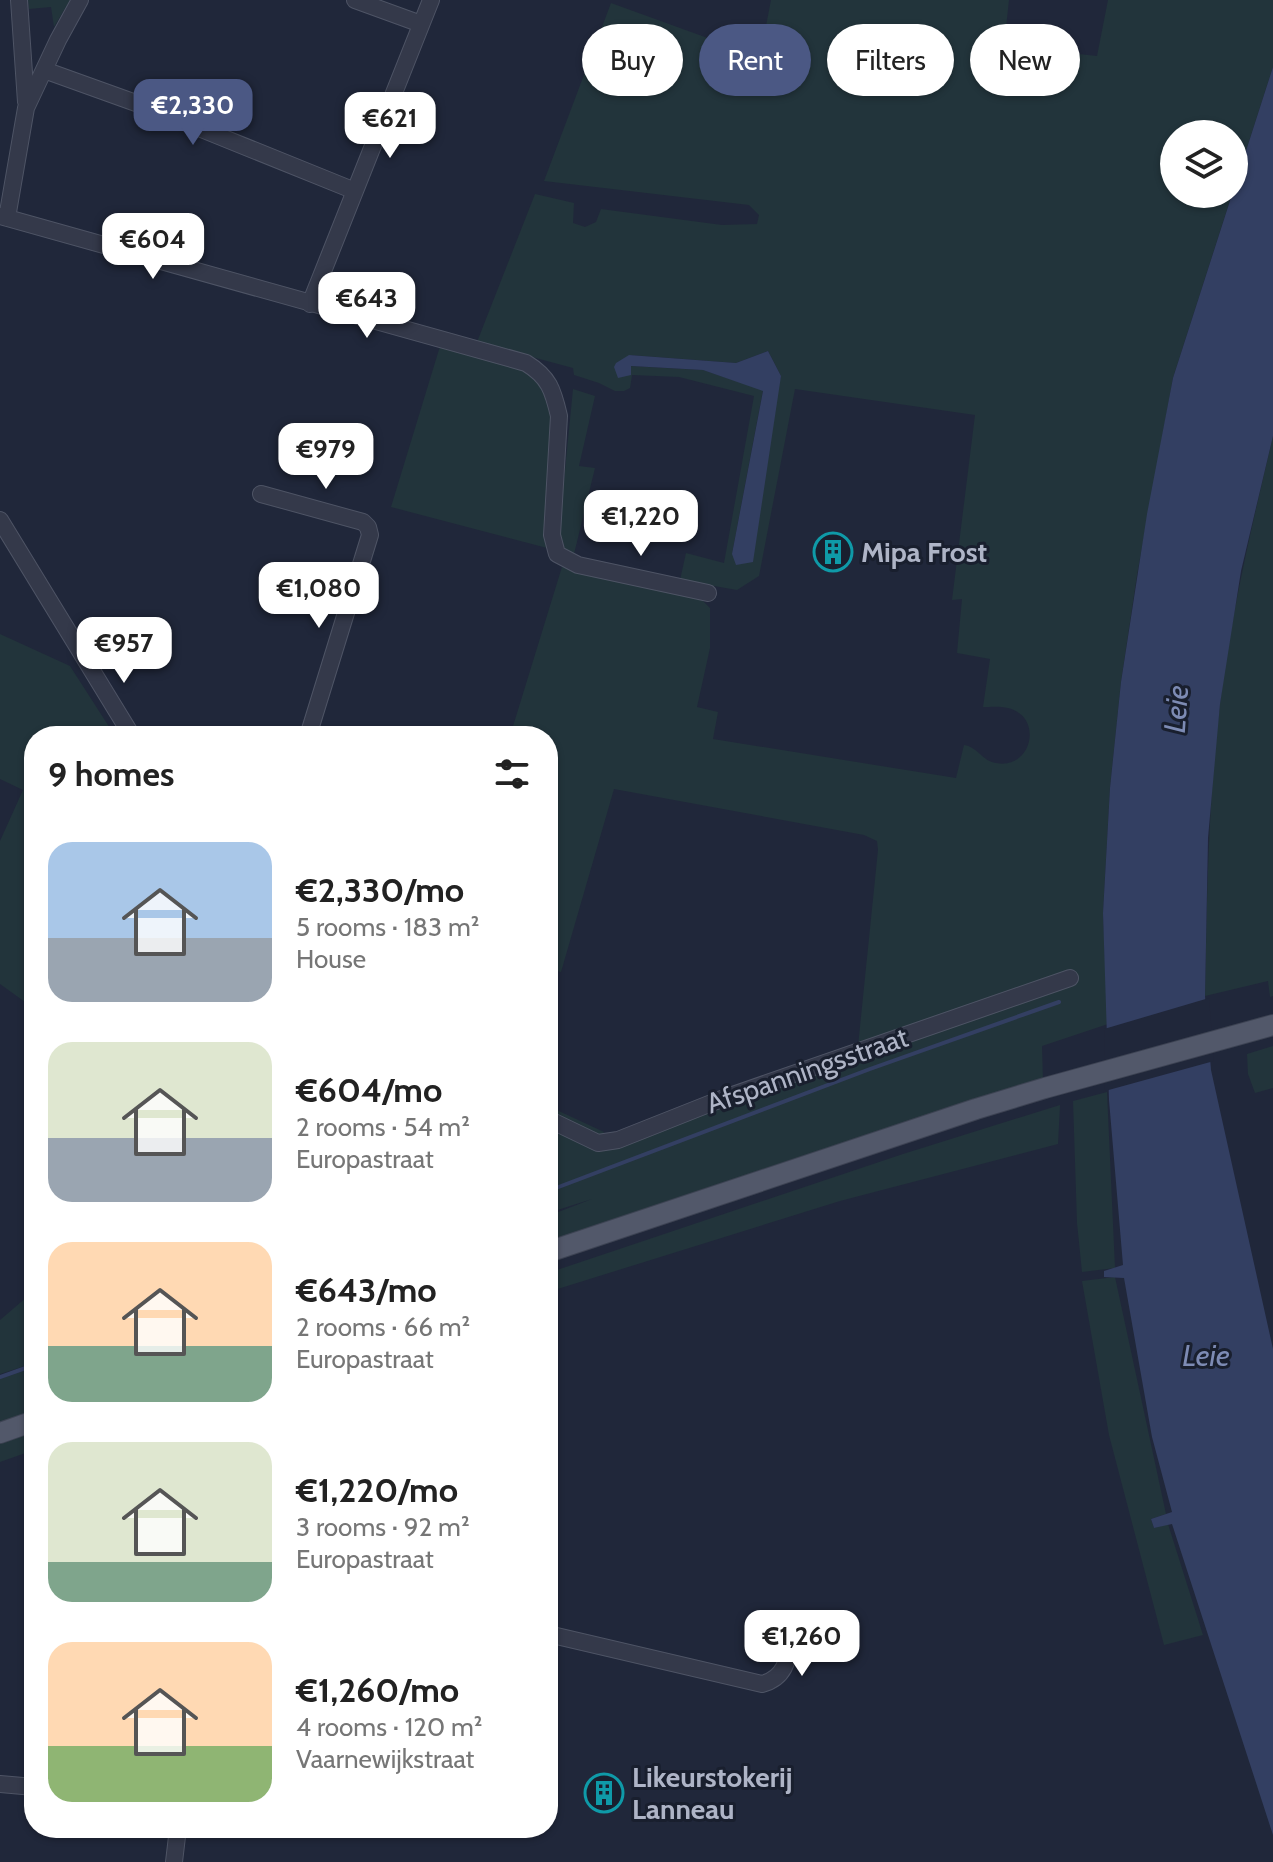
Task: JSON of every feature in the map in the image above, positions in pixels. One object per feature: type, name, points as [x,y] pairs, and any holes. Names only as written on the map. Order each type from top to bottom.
[{"type":"main road","points":[[558,1249],[1045,1088],[1273,1025]]},
{"type":"main road","points":[[0,1433],[24,1425]]},
{"type":"street","points":[[19,0],[26,108]]},
{"type":"street","points":[[80,0],[26,108],[4,217],[526,363],[543,373],[555,397],[559,416],[552,535],[557,554],[578,565],[708,593]]},
{"type":"street","points":[[355,0],[421,24]]},
{"type":"street","points":[[310,304],[431,0]]},
{"type":"street","points":[[44,70],[147,107],[355,191]]},
{"type":"street","points":[[261,494],[363,522],[370,535],[311,726]]},
{"type":"street","points":[[0,520],[126,726]]},
{"type":"street","name":"Afspanningsstraat","points":[[558,1124],[598,1143],[618,1140],[724,1098],[1070,978]]},
{"type":"street","points":[[558,1636],[762,1684],[774,1681],[782,1673],[793,1630]]},
{"type":"street","points":[[0,1784],[24,1786]]},
{"type":"street","points":[[174,1862],[177,1838]]},
{"type":"shaded area","points":[[28,0],[70,0],[54,27],[51,7],[29,9]]},
{"type":"shaded area","points":[[771,0],[1009,0],[1006,24],[970,24],[970,96],[1080,96],[1080,54],[1097,56],[1108,0],[1273,0],[1273,67],[1248,145],[1248,120],[1160,120],[1160,208],[1228,208],[1173,378],[1121,682],[1110,788],[1103,913],[1108,1024],[1042,1046],[1043,1081],[558,1242],[558,1212],[592,1199],[558,1210],[558,1111],[604,1132],[598,1147],[858,1046],[878,850],[877,841],[864,835],[614,789],[561,972],[558,971],[558,726],[513,726],[562,567],[676,589],[701,599],[710,608],[710,648],[697,707],[718,712],[713,739],[956,778],[964,745],[991,762],[1008,763],[1018,759],[1025,751],[1030,731],[1019,713],[1005,707],[983,707],[990,659],[957,653],[962,599],[952,600],[975,415],[795,389],[759,576],[737,590],[680,580],[686,553],[724,563],[754,396],[679,377],[632,375],[630,388],[615,391],[574,375],[573,368],[477,342],[535,194],[574,203],[573,223],[585,227],[596,222],[601,209],[722,225],[757,224],[759,215],[749,205],[544,181],[582,80],[582,96],[683,96],[683,29],[699,35],[699,96],[811,96],[811,24],[766,24]],"holes":[[[768,351],[781,376],[732,554],[763,390],[703,370],[630,366],[629,355],[736,363]]]},
{"type":"shaded area","points":[[611,3],[669,24],[603,24]]},
{"type":"shaded area","points":[[441,343],[523,369],[535,377],[552,404],[555,435],[547,548],[391,507]]},
{"type":"shaded area","points":[[573,389],[595,396],[579,466],[595,468],[574,554],[557,551]]},
{"type":"shaded area","points":[[1273,436],[1273,996],[1270,997],[1268,981],[1205,996],[1207,887],[1220,704],[1236,603]]},
{"type":"shaded area","points":[[0,634],[70,666],[109,726],[24,726],[24,1001],[0,984],[0,841],[23,790],[0,779]]},
{"type":"shaded area","points":[[1273,1046],[1273,1088],[1255,1093],[1248,1074],[1247,1054]]},
{"type":"shaded area","points":[[1107,1092],[1115,1268],[1082,1272],[1077,1223],[1073,1101]]},
{"type":"shaded area","points":[[1060,1105],[1058,1144],[840,1201],[558,1289],[558,1270]]},
{"type":"shaded area","points":[[1115,1277],[1166,1514],[1151,1519],[1154,1528],[1168,1524],[1203,1635],[1164,1645],[1109,1435],[1082,1281]]},
{"type":"shaded area","points":[[24,1300],[24,1366],[0,1374],[0,1320]]},
{"type":"shaded area","points":[[24,1371],[24,1415],[0,1423],[0,1379]]},
{"type":"shaded area","points":[[24,1433],[24,1454],[0,1462],[0,1441]]},
{"type":"water","name":"Leie","points":[[1273,67],[1273,436],[1241,571],[1220,704],[1208,838],[1205,996],[1211,1070],[1273,1349],[1273,1835],[1172,1524],[1154,1528],[1151,1519],[1172,1512],[1152,1437],[1124,1278],[1104,1277],[1104,1271],[1123,1265],[1109,1100],[1103,913],[1110,788],[1121,682],[1147,514],[1173,378],[1228,208],[1248,208],[1248,145]]},
{"type":"water","points":[[768,351],[781,376],[753,562],[736,565],[732,554],[763,391],[703,370],[631,366],[631,375],[618,378],[614,367],[629,355],[736,363]]},
{"type":"pier","points":[[1209,998],[1214,1061],[1105,1091],[1104,1029]]},
{"type":"waterway","points":[[558,1187],[870,1069],[1059,1002]]},
{"type":"waterway","points":[[0,1377],[24,1369]]},
{"type":"place","name":"Mipa Frost","points":[[833,552]]},
{"type":"place","name":"Likeurstokerij Lanneau","points":[[604,1793]]}]
